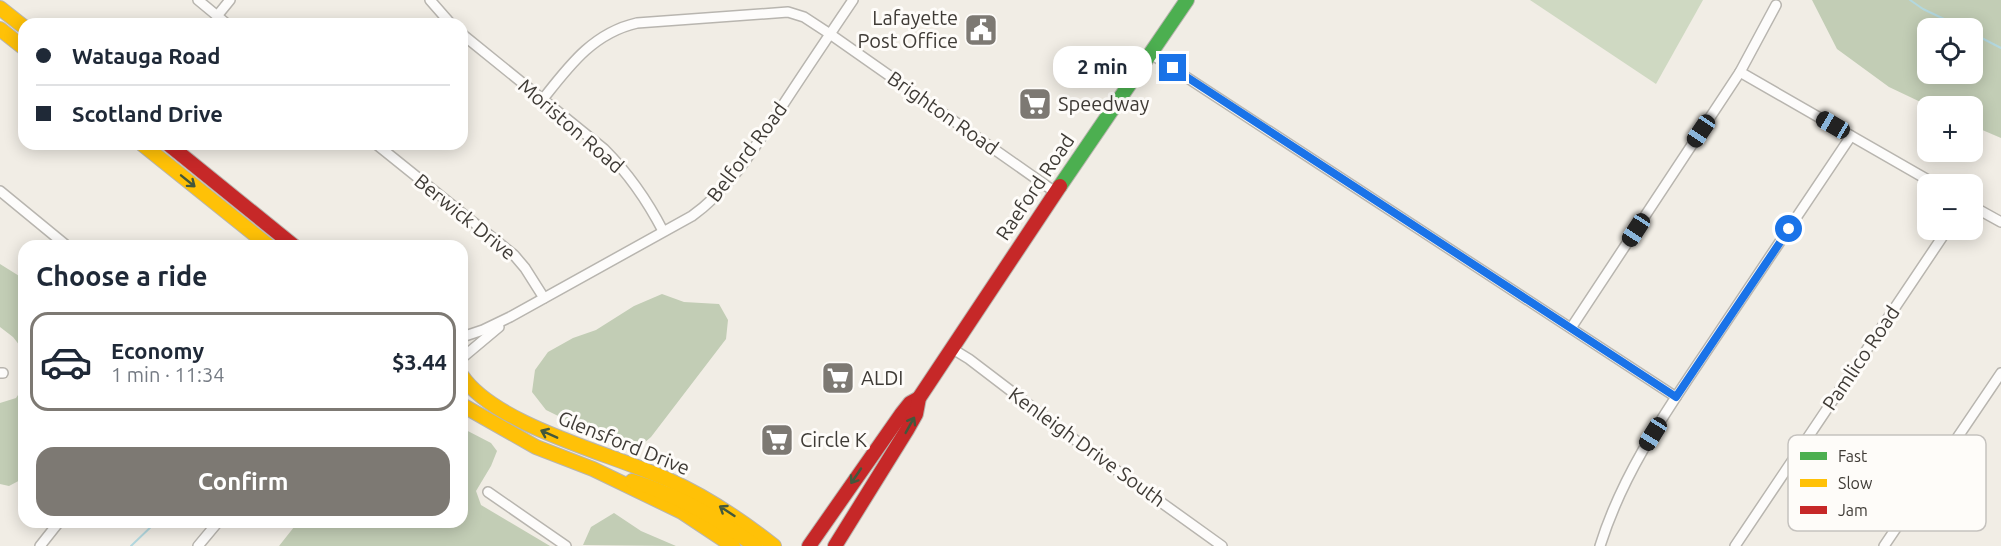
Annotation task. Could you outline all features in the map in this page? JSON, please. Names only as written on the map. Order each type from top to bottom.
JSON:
[{"type":"main road","name":"Raeford Road","points":[[836,546],[908,430],[916,414],[919,398],[951,348],[1187,0]]},
{"type":"main road","points":[[0,8],[18,22]]},
{"type":"main road","points":[[0,29],[18,43]]},
{"type":"main road","points":[[149,150],[262,240]]},
{"type":"main road","points":[[175,150],[287,240]]},
{"type":"main road","name":"Glensford Drive","points":[[468,384],[477,395],[553,436],[667,478],[691,490],[732,514],[774,546]]},
{"type":"main road","name":"Raeford Road","points":[[808,546],[902,413],[910,403],[919,398]]},
{"type":"main road","name":"Glensford Drive","points":[[468,408],[536,447],[593,469],[682,513],[733,546]]},
{"type":"main road","points":[[593,469],[678,497],[721,521],[756,546]]},
{"type":"street","points":[[198,0],[220,18]]},
{"type":"street","points":[[217,16],[230,0]]},
{"type":"street","points":[[430,0],[446,18]]},
{"type":"street","name":"Belford Road","points":[[468,335],[510,317],[698,212],[720,192],[761,138],[853,0]]},
{"type":"street","points":[[1571,328],[1740,72],[1776,5]]},
{"type":"street","name":"Brighton Road","points":[[543,99],[573,60],[586,48],[615,30],[637,23],[788,12],[804,17],[830,34],[1055,192]]},
{"type":"street","name":"Moriston Road","points":[[468,39],[604,149],[620,165],[648,202],[663,231]]},
{"type":"street","points":[[1151,54],[1676,397]]},
{"type":"street","points":[[1740,72],[1918,174]]},
{"type":"street","points":[[1600,546],[1610,515],[1630,472],[1676,397],[1851,136]]},
{"type":"street","name":"Berwick Drive","points":[[383,150],[514,255],[544,298]]},
{"type":"street","points":[[0,191],[60,240]]},
{"type":"street","points":[[1983,212],[2001,222]]},
{"type":"street","name":"Pamlico Road","points":[[1809,435],[1940,240]]},
{"type":"street","name":"Belford Road","points":[[468,353],[510,317]]},
{"type":"street","name":"Kenleigh Drive South","points":[[951,348],[1222,546]]},
{"type":"street","points":[[1959,435],[2001,373]]},
{"type":"street","name":"Pamlico Road","points":[[1735,546],[1788,467]]},
{"type":"street","points":[[488,492],[566,546]]},
{"type":"street","points":[[40,546],[54,528]]},
{"type":"street","points":[[198,546],[213,528]]},
{"type":"street","points":[[1884,546],[1894,531]]},
{"type":"green space","points":[[1530,0],[1703,0],[1656,84]]},
{"type":"green space","points":[[1812,0],[2001,0],[2001,138],[1983,130],[1983,96],[1917,96],[1917,100],[1889,87],[1837,49]]},
{"type":"green space","points":[[0,264],[18,275],[18,343],[0,327]]},
{"type":"green space","points":[[662,294],[684,302],[719,304],[728,320],[726,339],[651,437],[637,449],[609,441],[546,410],[532,392],[535,370],[548,352],[573,338],[596,330],[634,306]]},
{"type":"green space","points":[[18,395],[18,481],[9,486],[0,484],[0,403],[16,398]]},
{"type":"green space","points":[[468,431],[491,443],[497,451],[476,491],[481,505],[550,546],[279,546],[293,528],[468,528]]},
{"type":"green space","points":[[614,513],[641,531],[676,546],[583,545],[591,527]]},
{"type":"waterway","points":[[1910,0],[1942,18]]},
{"type":"waterway","points":[[1983,39],[2001,48]]},
{"type":"waterway","points":[[131,546],[150,528]]},
{"type":"traffic: fast","points":[[1060,186],[1187,0]]},
{"type":"traffic: slow","points":[[0,8],[18,22]]},
{"type":"traffic: slow","points":[[0,29],[18,43]]},
{"type":"traffic: slow","points":[[149,150],[262,240]]},
{"type":"traffic: slow","points":[[468,383],[478,394],[501,410],[528,424],[645,470],[697,494],[774,546]]},
{"type":"traffic: slow","points":[[468,408],[536,447],[593,469],[682,512],[733,546]]},
{"type":"traffic: slow","points":[[632,481],[696,508],[755,546]]},
{"type":"traffic: jam","points":[[175,150],[287,240]]},
{"type":"traffic: jam","points":[[835,546],[907,430],[916,414],[919,398],[1060,186]]},
{"type":"traffic: jam","points":[[809,546],[902,413],[910,403],[919,398]]},
{"type":"place","name":"Lafayette Post Office","points":[[981,30]]},
{"type":"place","name":"Speedway","points":[[1035,104]]},
{"type":"place","name":"ALDI","points":[[838,378]]},
{"type":"place","name":"Circle K","points":[[777,440]]},
{"type":"route","points":[[1173,68],[1676,397],[1789,229]]}]
